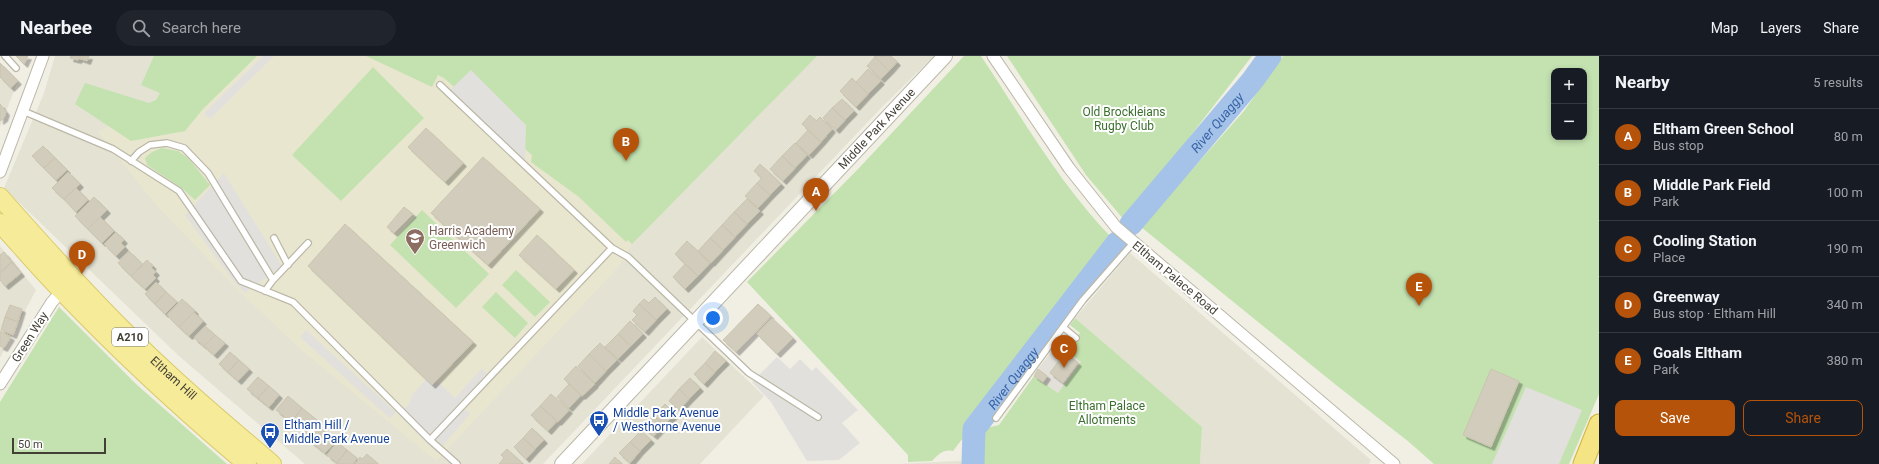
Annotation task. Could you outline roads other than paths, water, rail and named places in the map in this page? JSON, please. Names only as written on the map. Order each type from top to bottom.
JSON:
[{"type":"highway","points":[[1583,464],[1599,424]]},
{"type":"main road","name":"Eltham Hill","points":[[0,197],[73,280],[118,325],[171,376],[272,464]]},
{"type":"main road","name":"Eltham Hill","points":[[0,223],[62,291],[151,380],[247,464]]},
{"type":"street","points":[[0,172],[43,56]]},
{"type":"street","name":"Middle Park Avenue","points":[[562,464],[945,56]]},
{"type":"street","name":"Eltham Palace Road","points":[[993,56],[1065,163],[1116,227],[1384,458],[1394,464]]},
{"type":"street","name":"Green Way","points":[[0,384],[52,302],[62,291]]},
{"type":"lane","points":[[5,56],[16,68]]},
{"type":"lane","points":[[440,85],[612,248],[628,257],[750,373],[818,417]]},
{"type":"lane","points":[[23,111],[113,149],[179,191],[241,281],[293,302],[430,440],[457,464]]},
{"type":"lane","points":[[131,161],[139,152],[150,145],[167,143],[184,148],[208,173],[273,280]]},
{"type":"lane","points":[[274,238],[288,265]]},
{"type":"lane","points":[[996,418],[1083,300],[1132,242]]},
{"type":"lane","points":[[265,291],[273,280],[308,243]]},
{"type":"lane","points":[[430,440],[612,248]]},
{"type":"lane","points":[[1063,327],[1076,338]]},
{"type":"waterway","name":"River Quaggy","points":[[1131,224],[1252,81],[1270,56]]},
{"type":"waterway","name":"River Quaggy","points":[[973,464],[974,429],[1117,243]]},
{"type":"place","name":"Middle Park Field","points":[[626,161]]},
{"type":"place","name":"Eltham Green School","points":[[816,211]]},
{"type":"place","name":"Harris Academy Greenwich","points":[[415,255]]},
{"type":"place","name":"Greenway","points":[[82,274]]},
{"type":"place","name":"Goals Eltham","points":[[1419,306]]},
{"type":"place","name":"Cooling Station","points":[[1064,368]]},
{"type":"place","name":"Middle Park Avenue / Westhorne Avenue","points":[[599,437]]},
{"type":"place","name":"Eltham Hill / Middle Park Avenue","points":[[270,449]]},
{"type":"park label","name":"Old Brockleians Rugby Club","points":[[1124,119]]},
{"type":"park label","name":"Eltham Palace Allotments","points":[[1107,413]]}]
